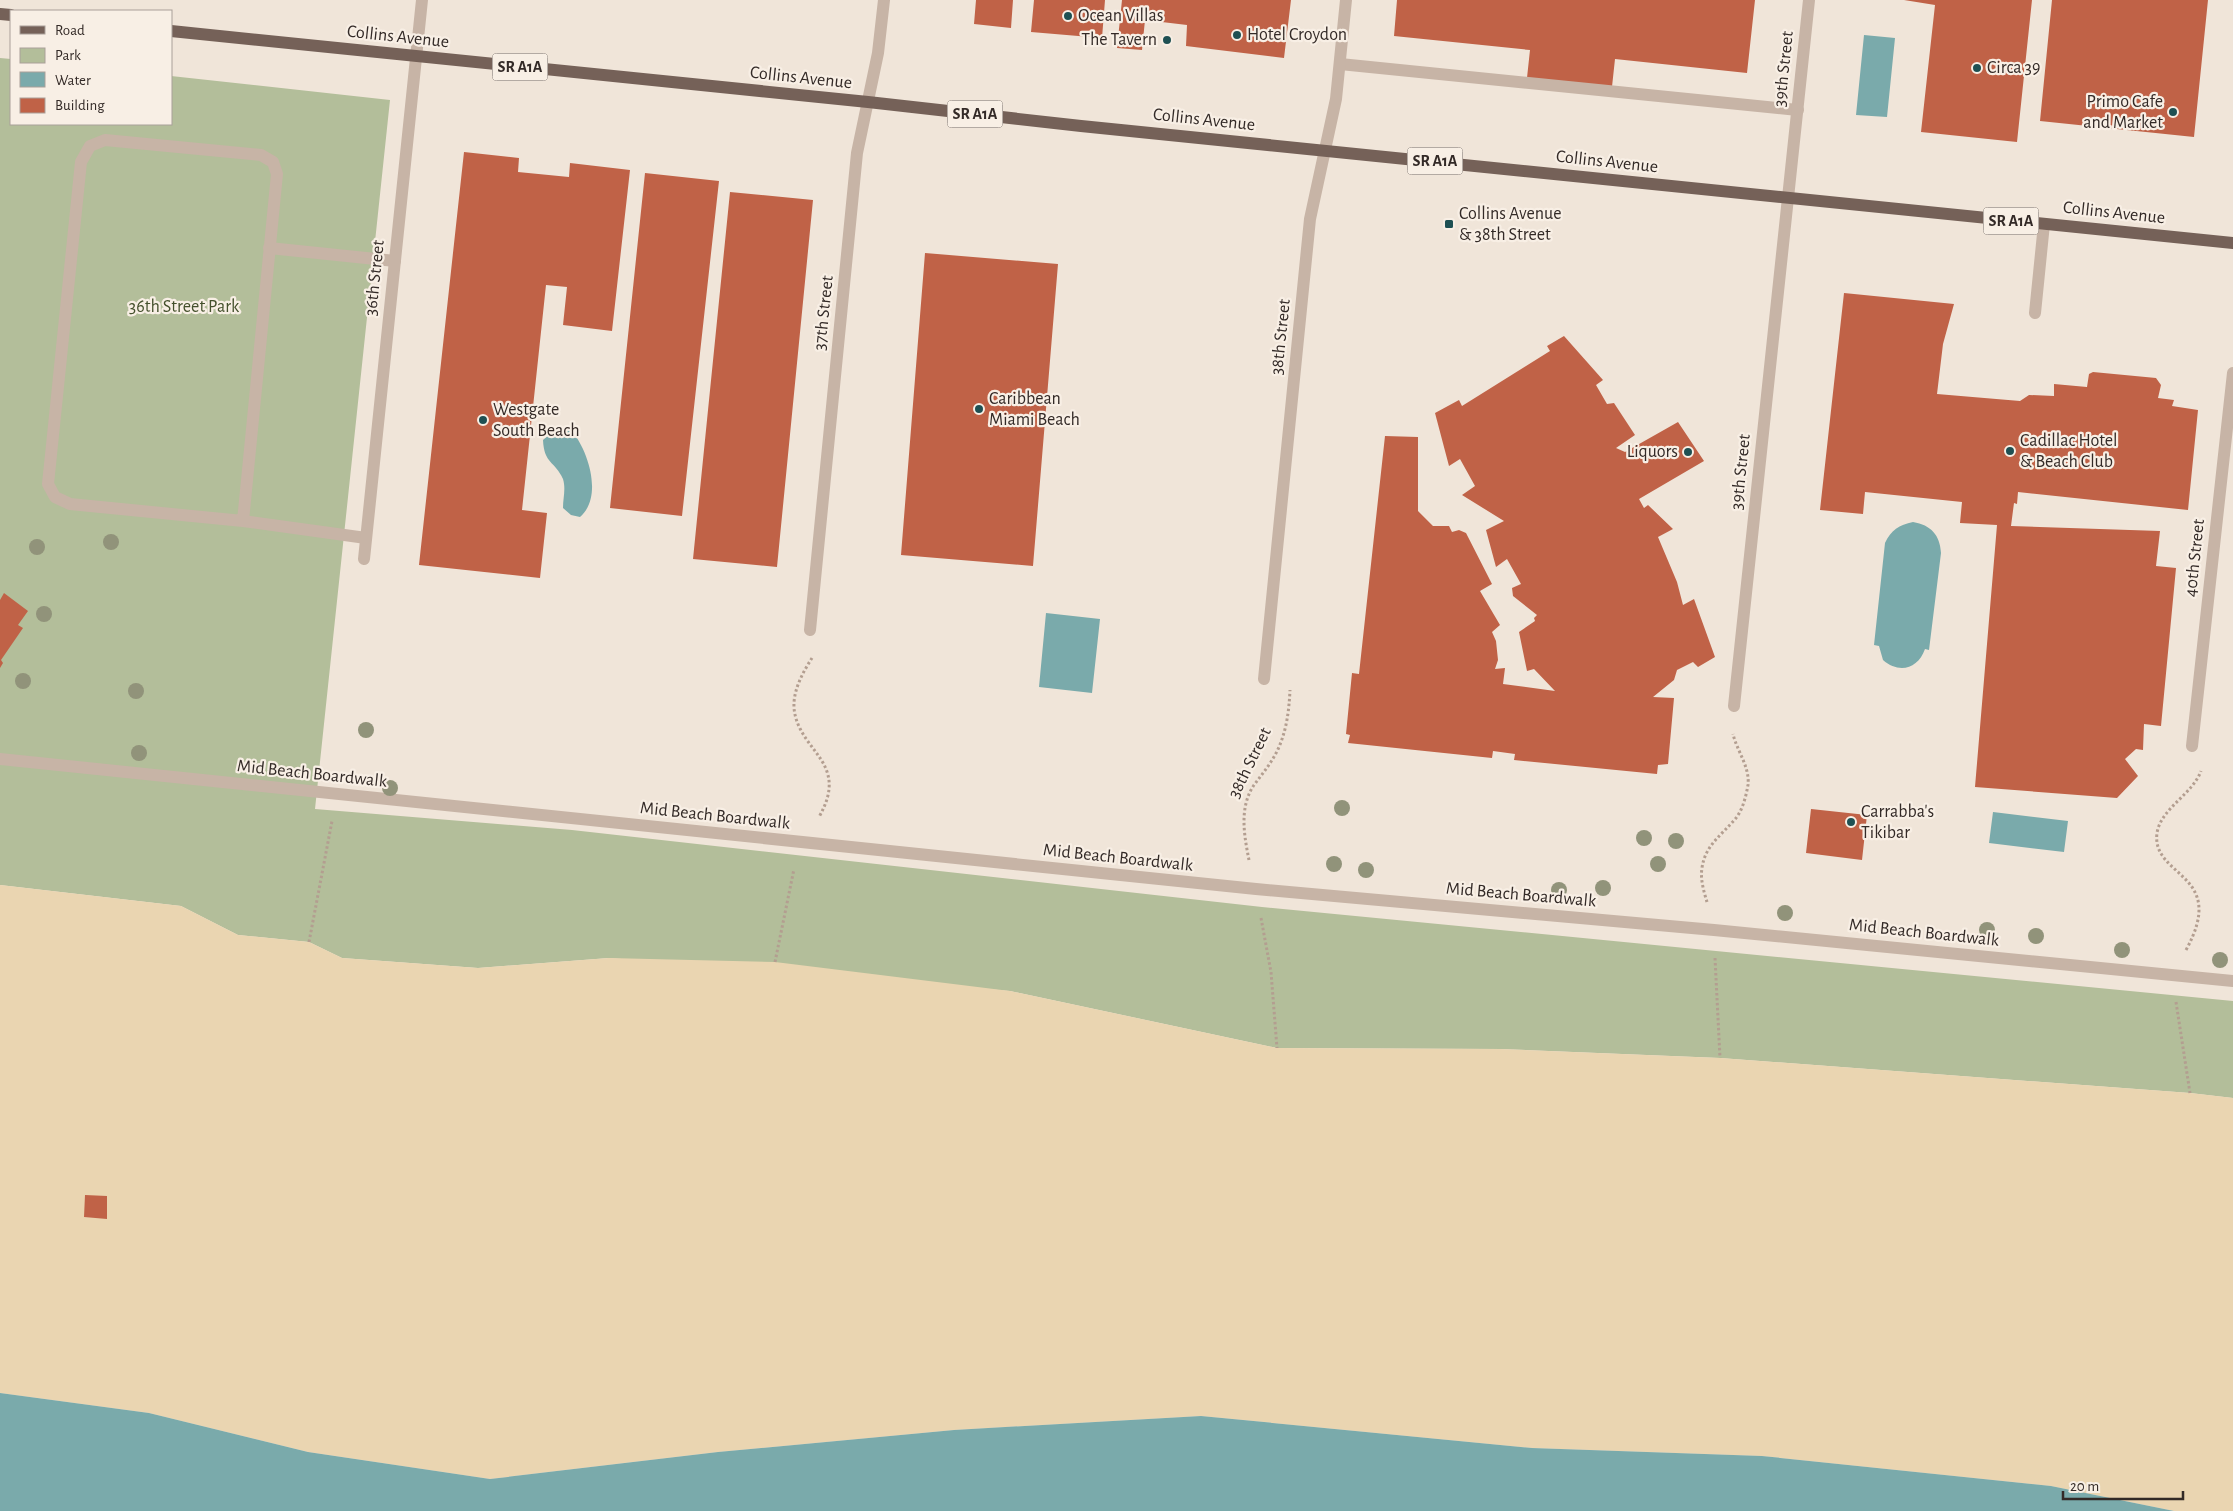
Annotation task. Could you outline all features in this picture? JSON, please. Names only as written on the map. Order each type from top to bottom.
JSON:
[{"type":"main road","name":"Collins Avenue","points":[[172,31],[868,102],[1081,126],[2233,242]]},
{"type":"street","name":"36th Street","points":[[364,559],[422,0]]},
{"type":"street","name":"37th Street","points":[[810,630],[857,153],[878,53],[884,0]]},
{"type":"street","name":"38th Street","points":[[1264,679],[1310,219],[1336,99],[1346,0]]},
{"type":"street","name":"39th Street","points":[[1734,706],[1809,0]]},
{"type":"street","points":[[1340,64],[1798,110]]},
{"type":"street","points":[[243,521],[277,174],[273,162],[261,155],[104,140],[90,146],[81,162],[48,484],[55,497],[70,504],[243,521],[366,538]]},
{"type":"street","points":[[2035,313],[2044,224]]},
{"type":"street","points":[[269,248],[395,261]]},
{"type":"street","name":"40th Street","points":[[2192,746],[2233,373]]},
{"type":"street","name":"Mid Beach Boardwalk","points":[[0,759],[1256,889],[1714,930],[2233,981]]},
{"type":"path","points":[[775,962],[800,842],[822,811],[829,785],[827,771],[802,730],[794,708],[798,686],[813,655]]},
{"type":"path","name":"38th Street","points":[[1277,1048],[1271,972],[1256,889],[1245,842],[1244,818],[1247,800],[1279,748],[1286,728],[1290,681]]},
{"type":"path","points":[[1720,1058],[1714,930],[1702,886],[1701,869],[1712,842],[1736,818],[1744,803],[1748,784],[1747,772],[1737,747],[1732,724],[1734,706]]},
{"type":"path","points":[[2190,1092],[2171,975],[2193,936],[2199,910],[2193,886],[2160,854],[2157,834],[2162,818],[2190,789],[2201,770]]},
{"type":"path","points":[[309,942],[338,794]]},
{"type":"green space","name":"36th Street Park","points":[[0,58],[10,59],[10,125],[172,125],[172,76],[390,100],[315,809],[572,830],[1262,907],[2233,1001],[2233,1098],[2190,1093],[1720,1058],[1500,1049],[1277,1048],[1010,991],[609,958],[478,968],[342,958],[309,942],[238,935],[181,906],[0,885]]},
{"type":"sand","points":[[0,885],[181,906],[238,935],[309,942],[342,958],[478,968],[609,958],[775,962],[1010,991],[1277,1048],[1500,1049],[1720,1058],[2190,1093],[2233,1098],[2233,1511],[2174,1511],[2051,1486],[1762,1456],[1532,1448],[1201,1416],[954,1430],[718,1452],[490,1479],[308,1452],[149,1413],[0,1393]]},
{"type":"water","points":[[1864,35],[1895,38],[1887,117],[1856,115]]},
{"type":"water","points":[[561,429],[572,431],[578,440],[584,450],[591,474],[591,498],[587,508],[580,517],[571,515],[563,508],[563,479],[545,454],[543,440],[551,433]]},
{"type":"water","points":[[1913,522],[1930,528],[1939,541],[1941,553],[1929,650],[1925,649],[1922,656],[1913,665],[1901,668],[1895,667],[1883,660],[1879,646],[1874,645],[1885,543],[1896,529]]},
{"type":"water","points":[[1046,613],[1100,619],[1092,693],[1039,687]]},
{"type":"water","points":[[1993,812],[2068,821],[2064,852],[1989,843]]},
{"type":"water","points":[[0,1393],[149,1413],[308,1452],[490,1479],[718,1452],[954,1430],[1201,1416],[1532,1448],[1762,1456],[2051,1486],[2174,1511],[0,1511]]},
{"type":"building","points":[[976,0],[1013,0],[1011,28],[974,24]]},
{"type":"building","name":"Ocean Villas","points":[[1034,0],[1105,0],[1102,38],[1031,32]]},
{"type":"building","name":"Hotel Croydon","points":[[1122,0],[1291,0],[1284,58],[1186,46],[1187,25],[1145,20],[1142,50],[1117,48]]},
{"type":"building","points":[[1397,0],[1755,0],[1747,73],[1615,59],[1611,96],[1526,87],[1530,50],[1394,36]]},
{"type":"building","name":"Circa 39","points":[[1904,0],[2032,0],[2017,142],[1921,132],[1935,5]]},
{"type":"building","points":[[2052,0],[2208,0],[2194,137],[2040,121]]},
{"type":"building","name":"Westgate South Beach","points":[[464,152],[519,158],[518,172],[569,177],[570,163],[630,170],[612,331],[563,325],[567,287],[546,285],[522,510],[547,513],[540,578],[419,565]]},
{"type":"building","points":[[645,173],[719,181],[682,516],[610,508]]},
{"type":"building","points":[[730,192],[813,200],[777,567],[693,559]]},
{"type":"building","name":"Caribbean Miami Beach","points":[[925,253],[1058,264],[1033,566],[901,555]]},
{"type":"building","points":[[1844,293],[1954,304],[1943,344],[1937,394],[2020,401],[2029,395],[2054,396],[2054,384],[2087,387],[2089,374],[2093,372],[2156,378],[2161,385],[2158,398],[2174,400],[2172,406],[2198,410],[2188,510],[2018,492],[2017,504],[2014,503],[2011,526],[2160,531],[2156,566],[2176,568],[2161,726],[2144,724],[2143,750],[2136,749],[2125,759],[2138,776],[2117,798],[1975,787],[1997,525],[1960,523],[1962,502],[1865,492],[1863,514],[1820,510]]},
{"type":"building","points":[[1564,336],[1603,380],[1596,385],[1607,404],[1614,403],[1635,435],[1616,448],[1625,452],[1678,422],[1704,461],[1639,499],[1644,508],[1648,505],[1673,529],[1658,537],[1677,582],[1683,605],[1694,599],[1715,657],[1698,667],[1693,662],[1677,670],[1674,680],[1653,697],[1674,698],[1668,764],[1658,765],[1657,774],[1514,760],[1515,754],[1493,751],[1492,758],[1348,743],[1350,735],[1346,734],[1352,673],[1359,674],[1385,436],[1418,437],[1418,511],[1433,526],[1449,526],[1452,532],[1459,530],[1466,533],[1492,584],[1480,591],[1500,625],[1492,632],[1496,641],[1498,660],[1495,669],[1505,668],[1503,684],[1555,691],[1534,669],[1527,671],[1519,632],[1535,621],[1534,618],[1537,615],[1513,596],[1512,588],[1521,584],[1507,559],[1496,567],[1486,530],[1504,521],[1462,495],[1475,486],[1460,459],[1449,466],[1435,413],[1459,400],[1462,406],[1550,351],[1547,346]]},
{"type":"building","points":[[4,593],[28,611],[18,625],[23,628],[1,660],[3,663],[0,668],[0,600]]},
{"type":"building","points":[[1811,809],[1867,815],[1862,860],[1806,853]]},
{"type":"building","points":[[85,1195],[107,1196],[107,1219],[84,1217]]},
{"type":"place","name":"Ocean Villas","points":[[1068,16]]},
{"type":"place","name":"Hotel Croydon","points":[[1237,35]]},
{"type":"place","name":"The Tavern","points":[[1167,40]]},
{"type":"place","name":"Circa 39","points":[[1977,68]]},
{"type":"place","name":"Primo Cafe and Market","points":[[2173,112]]},
{"type":"place","name":"Collins Avenue & 38th Street","points":[[1449,224]]},
{"type":"place","name":"Caribbean Miami Beach","points":[[979,409]]},
{"type":"place","name":"Westgate South Beach","points":[[483,420]]},
{"type":"place","name":"Cadillac Hotel & Beach Club","points":[[2010,451]]},
{"type":"place","name":"Liquors","points":[[1688,452]]},
{"type":"place","name":"Carrabba's Tikibar","points":[[1851,822]]}]
